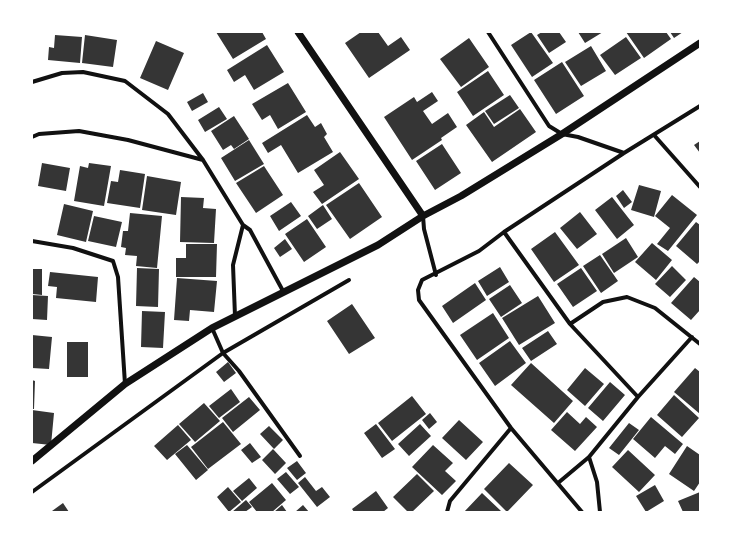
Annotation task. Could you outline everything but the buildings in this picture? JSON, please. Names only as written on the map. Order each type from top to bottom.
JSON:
[{"type":"street","points":[[298,32],[424,216],[424,229],[436,275]]},
{"type":"street","points":[[490,33],[549,126],[562,134],[578,137],[624,153]]},
{"type":"street","points":[[32,461],[126,384],[212,328],[283,291],[352,259],[461,196],[562,134],[700,43]]},
{"type":"street","points":[[32,82],[62,73],[83,72],[125,81],[168,114],[203,160],[243,226],[250,230],[283,291]]},
{"type":"street","points":[[582,512],[512,428],[419,300],[418,290],[422,280],[436,275],[479,251],[504,232],[624,153],[700,106]]},
{"type":"street","points":[[32,137],[39,134],[78,131],[128,140],[203,160]]},
{"type":"street","points":[[654,135],[700,187]]},
{"type":"street","points":[[235,316],[233,265],[243,226]]},
{"type":"street","points":[[504,232],[570,324],[638,397]]},
{"type":"street","points":[[32,241],[72,248],[113,262],[118,277],[126,384]]},
{"type":"street","points":[[32,492],[223,353],[349,280]]},
{"type":"street","points":[[570,324],[603,302],[627,297],[655,308],[700,344]]},
{"type":"street","points":[[212,328],[223,353],[239,370],[300,456]]},
{"type":"street","points":[[558,482],[589,457],[638,397],[692,337]]},
{"type":"street","points":[[447,512],[450,501],[512,428]]},
{"type":"street","points":[[589,457],[597,482],[600,512]]}]
